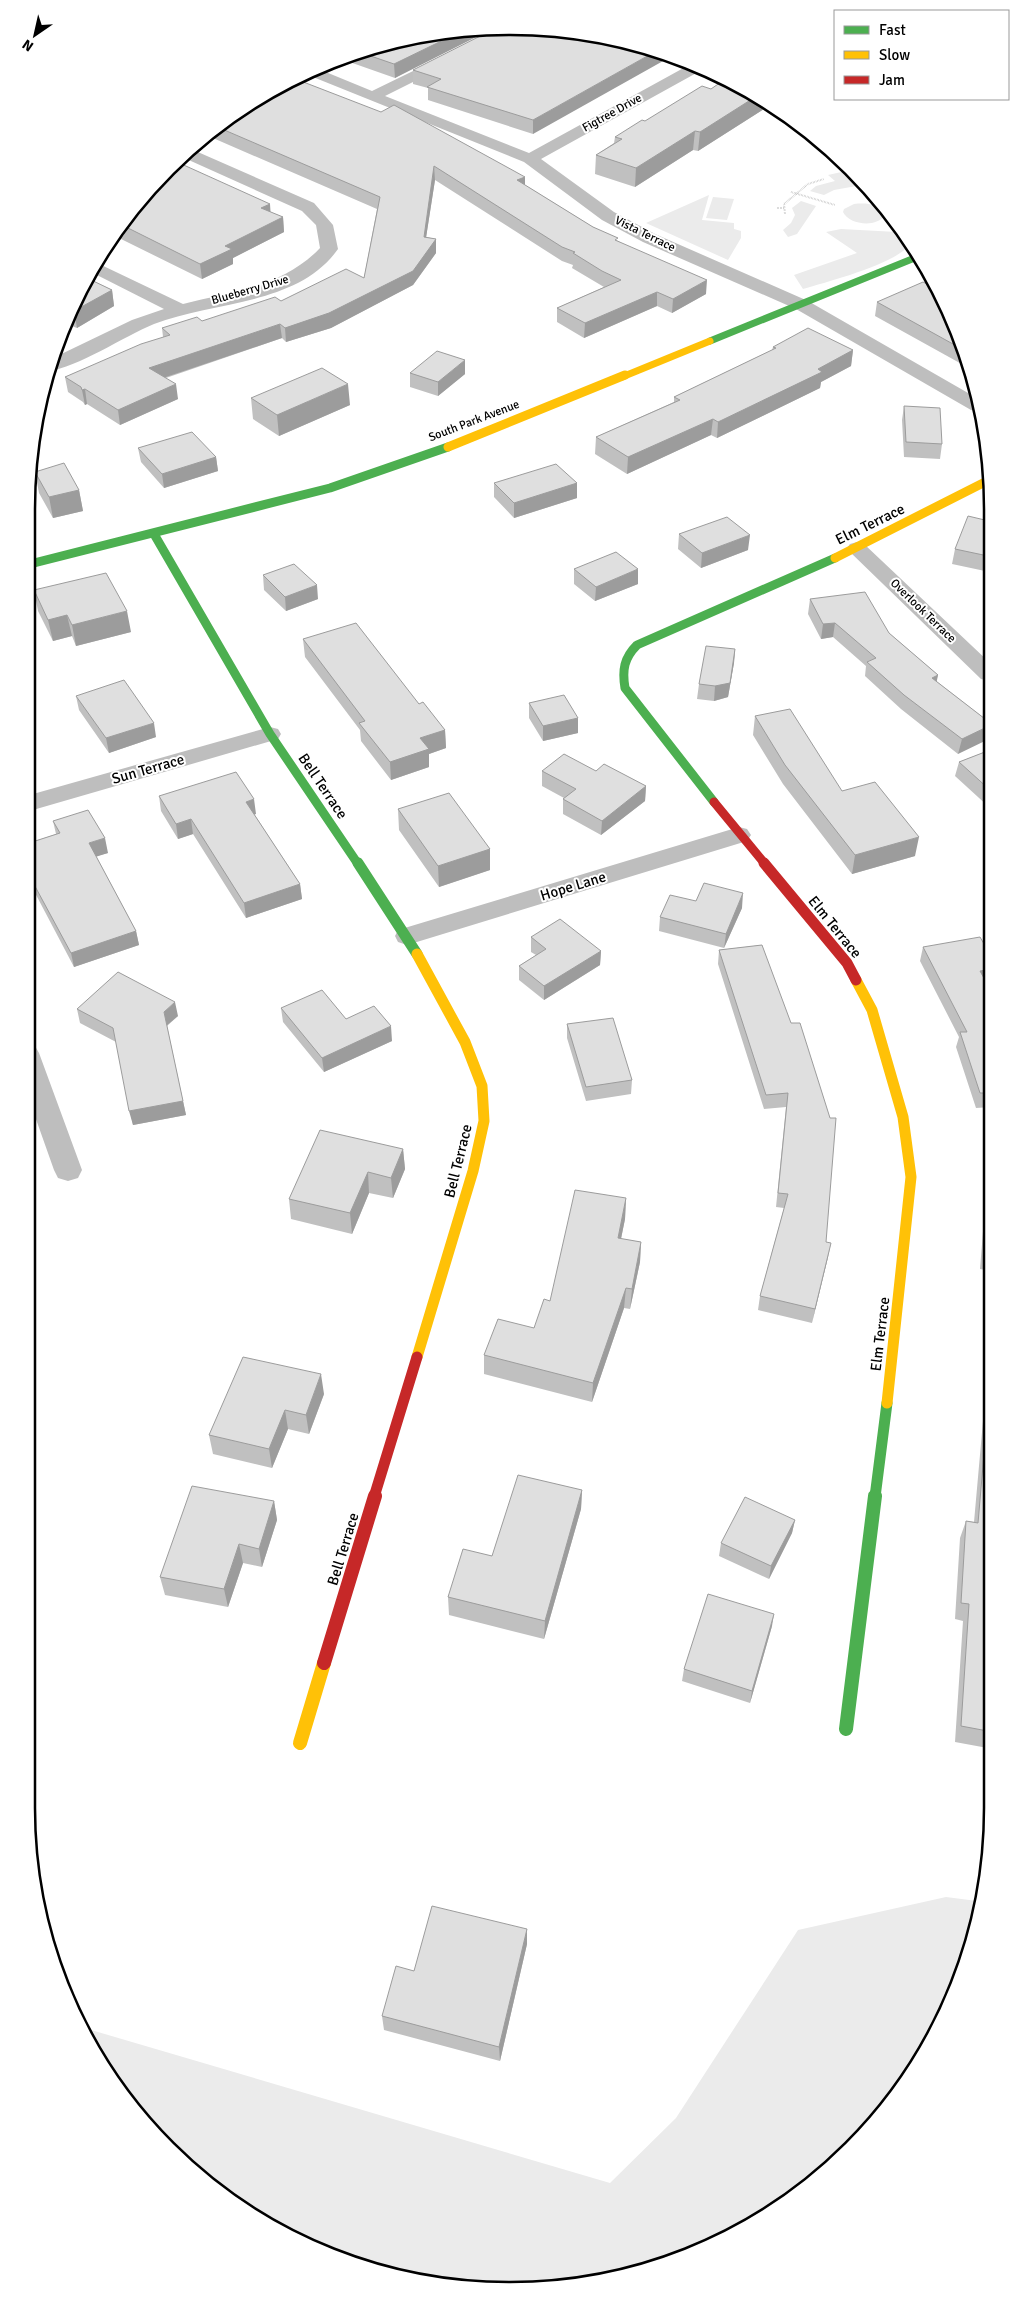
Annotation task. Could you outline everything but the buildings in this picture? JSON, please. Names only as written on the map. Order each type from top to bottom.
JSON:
[{"type":"street","points":[[373,96],[459,54]]},
{"type":"street","name":"Figtree Drive","points":[[530,159],[690,70]]},
{"type":"street","name":"Vista Terrace","points":[[319,75],[530,159],[608,216],[649,238],[802,305],[972,402]]},
{"type":"street","name":"Blueberry Drive","points":[[59,362],[123,330],[180,310],[266,288],[296,277],[322,258],[329,249],[330,241],[323,219],[308,206],[194,156]]},
{"type":"street","name":"South Park Avenue","points":[[35,563],[330,488],[462,442],[912,259]]},
{"type":"street","points":[[100,270],[180,310]]},
{"type":"street","name":"Elm Terrace","points":[[846,1729],[898,1316],[911,1177],[903,1117],[872,1010],[847,963],[739,835],[626,688],[622,671],[625,655],[637,645],[857,548],[983,483]]},
{"type":"street","name":"Bell Terrace","points":[[154,534],[270,734],[407,936],[465,1042],[482,1086],[484,1121],[473,1171],[300,1743]]},
{"type":"street","name":"Overlook Terrace","points":[[857,548],[984,669]]},
{"type":"street","name":"Sun Terrace","points":[[35,801],[270,734]]},
{"type":"street","name":"Hope Lane","points":[[407,936],[739,835]]},
{"type":"street","points":[[35,1078],[68,1170]]},
{"type":"path","points":[[785,214],[784,204],[808,184],[824,179]]},
{"type":"path","points":[[811,180],[815,182]]},
{"type":"path","points":[[791,192],[835,204]]},
{"type":"path","points":[[776,208],[784,208]]},
{"type":"shaded area","points":[[843,172],[856,186],[834,190],[824,195],[810,191],[816,186],[835,181],[828,175]]},
{"type":"shaded area","points":[[709,195],[702,220],[734,223],[734,229],[741,231],[741,238],[728,260],[646,223]]},
{"type":"shaded area","points":[[713,197],[734,199],[727,220],[706,218]]},
{"type":"shaded area","points":[[801,201],[816,206],[797,234],[788,237],[783,230],[791,223],[795,215],[792,208]]},
{"type":"shaded area","points":[[854,204],[867,204],[873,205],[883,217],[876,222],[857,222],[846,216],[843,212],[844,209]]},
{"type":"shaded area","points":[[841,229],[894,232],[906,248],[875,266],[803,289],[794,275],[857,253],[826,232]]},
{"type":"shaded area","points":[[946,1897],[975,1901],[959,1960],[948,1989],[920,2045],[886,2096],[845,2143],[798,2184],[773,2202],[719,2233],[662,2257],[602,2273],[571,2278],[510,2282],[478,2281],[417,2273],[357,2257],[300,2233],[246,2202],[221,2184],[174,2143],[133,2096],[115,2071],[91,2030],[610,2183],[676,2118],[798,1930]]},
{"type":"traffic: fast","points":[[710,341],[912,259]]},
{"type":"traffic: fast","points":[[35,563],[330,488],[448,447]]},
{"type":"traffic: fast","points":[[154,534],[270,734],[407,936],[417,954]]},
{"type":"traffic: fast","points":[[714,802],[625,688],[624,664],[626,659],[637,645],[835,558]]},
{"type":"traffic: fast","points":[[846,1729],[887,1403]]},
{"type":"traffic: slow","points":[[448,447],[710,341]]},
{"type":"traffic: slow","points":[[835,558],[983,483]]},
{"type":"traffic: slow","points":[[417,954],[465,1042],[482,1086],[484,1121],[473,1171],[417,1357]]},
{"type":"traffic: slow","points":[[856,980],[872,1010],[903,1117],[911,1177],[887,1403]]},
{"type":"traffic: slow","points":[[300,1743],[324,1663]]},
{"type":"traffic: jam","points":[[714,802],[847,963],[856,980]]},
{"type":"traffic: jam","points":[[324,1663],[417,1357]]}]
